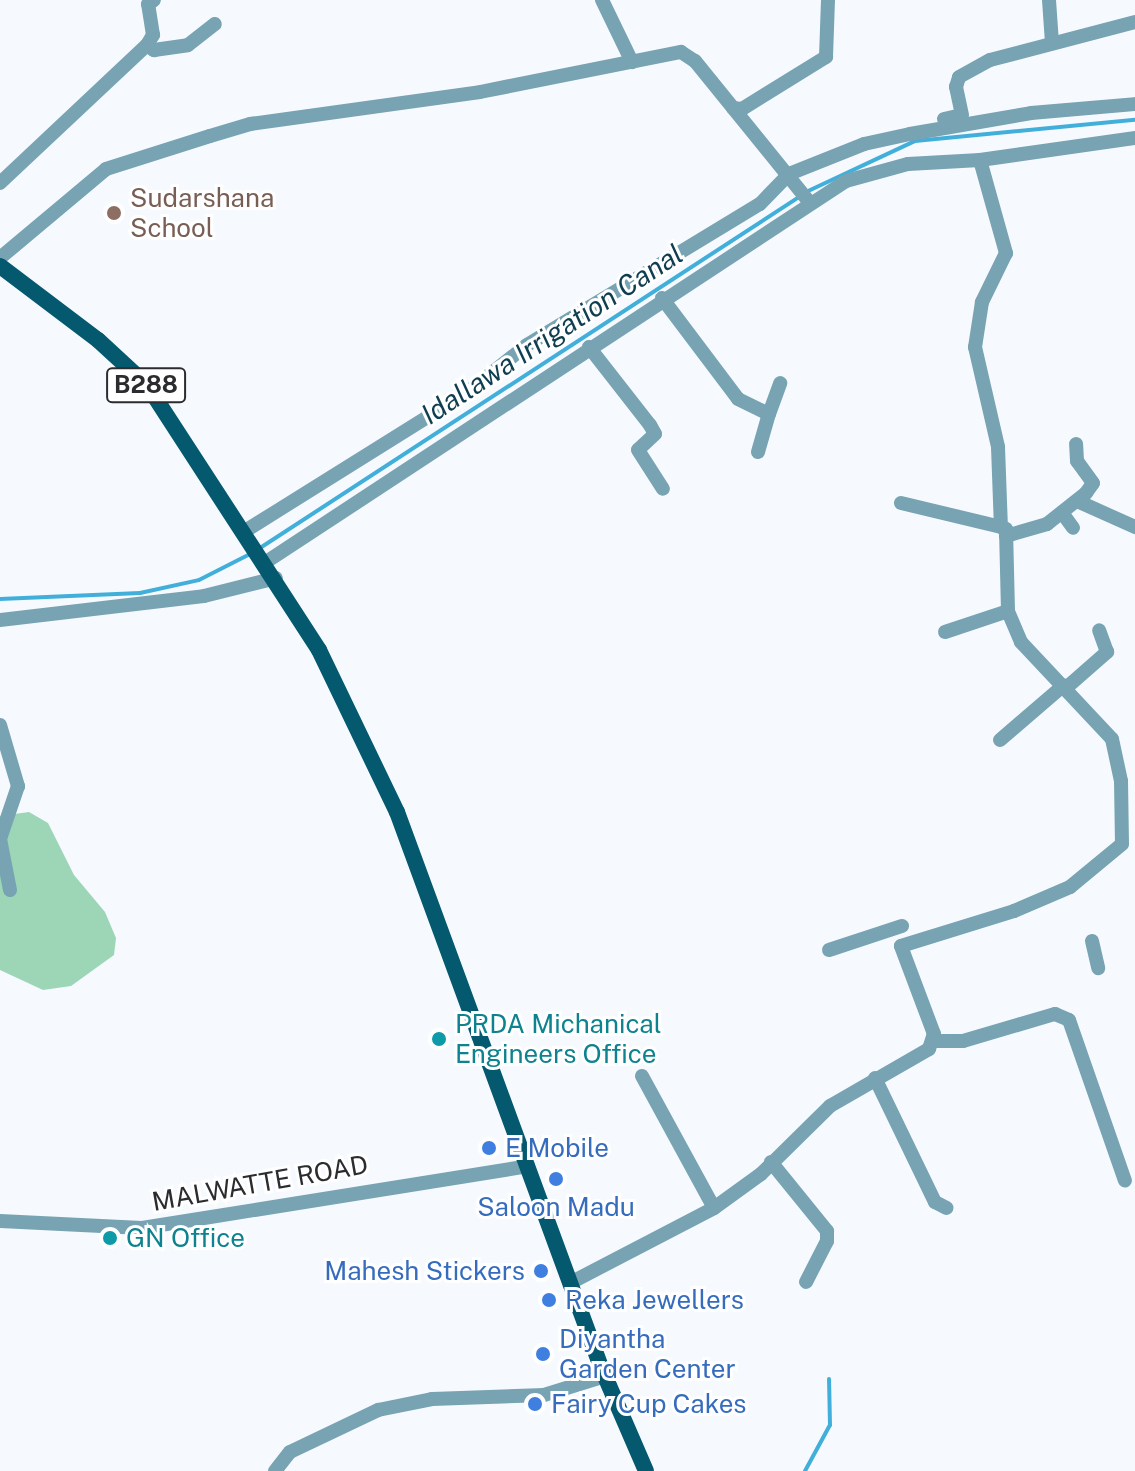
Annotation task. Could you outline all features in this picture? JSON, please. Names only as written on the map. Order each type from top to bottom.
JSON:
[{"type":"main road","name":"B288","points":[[0,266],[98,340],[147,385],[266,562],[328,667],[397,812],[605,1376],[646,1471]]},
{"type":"street","points":[[0,183],[147,45],[153,35],[148,4],[154,0]]},
{"type":"street","points":[[602,0],[632,62]]},
{"type":"street","points":[[733,108],[742,109],[826,57],[828,0]]},
{"type":"street","points":[[1049,0],[1052,43]]},
{"type":"street","points":[[245,531],[469,391],[527,345],[760,204],[789,174],[864,144],[962,115],[956,87],[959,77],[990,60],[1135,22]]},
{"type":"street","points":[[147,45],[154,50],[188,45],[215,24]]},
{"type":"street","points":[[0,258],[106,169],[210,136],[250,124],[480,92],[681,52],[733,108],[804,196]]},
{"type":"street","points":[[864,144],[1031,113],[1135,104]]},
{"type":"street","points":[[266,562],[662,298],[804,196],[880,170],[980,160],[1135,138]]},
{"type":"street","points":[[935,1041],[901,946],[1014,911],[1070,887],[1128,845],[1123,795],[1112,739],[1021,642],[1008,611],[998,447],[975,347],[982,302],[1006,253],[980,160]]},
{"type":"street","points":[[662,298],[738,399],[769,414]]},
{"type":"street","points":[[589,347],[655,434],[638,450],[663,489]]},
{"type":"street","points":[[758,452],[780,383]]},
{"type":"street","points":[[901,503],[1018,537],[1063,514],[1093,483],[1077,461],[1076,444]]},
{"type":"street","points":[[1077,501],[1135,527]]},
{"type":"street","points":[[1063,514],[1073,528]]},
{"type":"street","points":[[0,620],[204,596],[276,578]]},
{"type":"street","points":[[945,632],[1008,611]]},
{"type":"street","points":[[1000,740],[1107,652],[1099,630]]},
{"type":"street","points":[[0,725],[18,786],[0,839],[10,890]]},
{"type":"street","points":[[829,950],[902,926]]},
{"type":"street","points":[[1092,941],[1098,968]]},
{"type":"street","points":[[935,1041],[963,1041],[1055,1014],[1069,1020],[1125,1181]]},
{"type":"street","points":[[570,1283],[714,1208],[771,1162],[830,1106],[929,1049],[935,1041]]},
{"type":"street","points":[[642,1076],[714,1208]]},
{"type":"street","points":[[875,1078],[935,1202],[947,1208]]},
{"type":"street","points":[[771,1162],[827,1231],[806,1282]]},
{"type":"street","name":"MALWATTE ROAD","points":[[0,1221],[142,1228],[528,1166]]},
{"type":"street","points":[[276,1467],[328,1432],[378,1410],[432,1399],[544,1395],[605,1376]]},
{"type":"green space","points":[[29,812],[48,823],[74,875],[105,912],[116,938],[114,955],[71,986],[43,990],[0,970],[0,816]]},
{"type":"waterway","name":"Idallawa Irrigation Canal","points":[[806,192],[915,141],[1135,120]]},
{"type":"waterway","name":"Idallawa Irrigation Canal","points":[[260,548],[799,197]]},
{"type":"waterway","name":"Idallawa Irrigation Canal","points":[[0,599],[140,593],[199,580],[252,553]]},
{"type":"waterway","points":[[805,1471],[830,1425],[829,1379]]},
{"type":"place","name":"Sudarshana School","points":[[114,213]]},
{"type":"place","name":"PRDA Michanical Engineers Office","points":[[439,1039]]},
{"type":"place","name":"E Mobile","points":[[489,1148]]},
{"type":"place","name":"Saloon Madu","points":[[556,1179]]},
{"type":"place","name":"GN Office","points":[[110,1238]]},
{"type":"place","name":"Mahesh Stickers","points":[[541,1271]]},
{"type":"place","name":"Reka Jewellers","points":[[549,1300]]},
{"type":"place","name":"Diyantha Garden Center","points":[[543,1354]]},
{"type":"place","name":"Fairy Cup Cakes","points":[[535,1404]]}]
